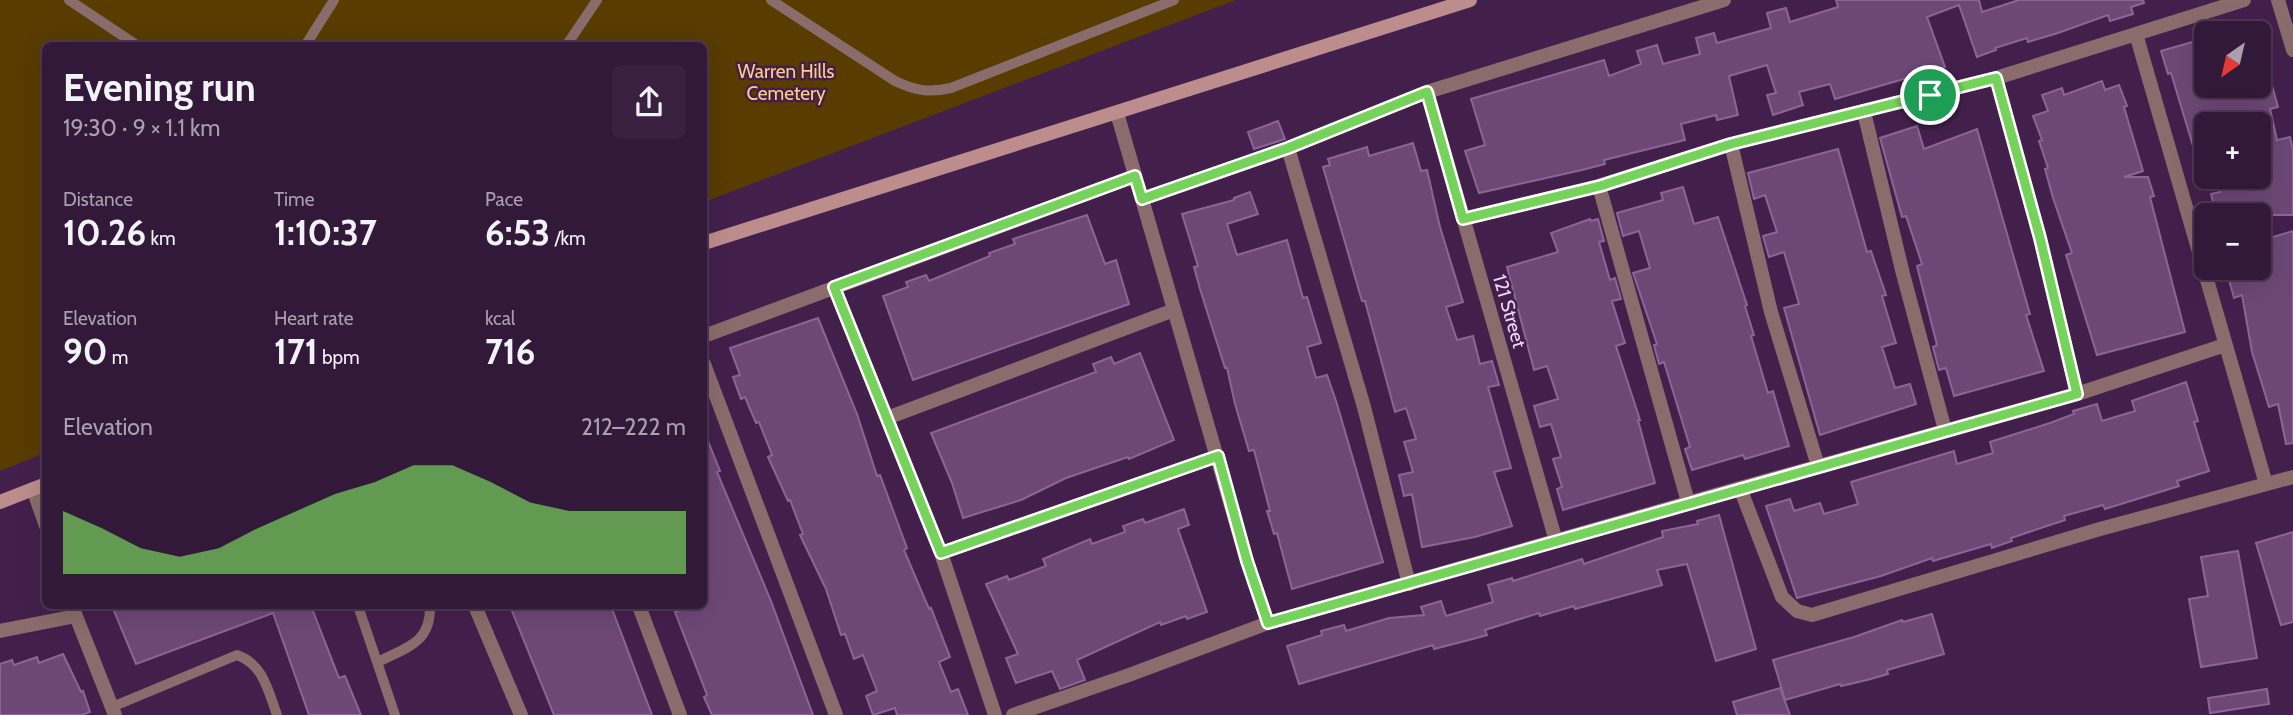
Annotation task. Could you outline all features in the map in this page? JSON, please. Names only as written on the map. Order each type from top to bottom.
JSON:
[{"type":"street","points":[[707,242],[1470,0]]},
{"type":"street","points":[[1142,199],[1288,148],[1427,92],[1724,0]]},
{"type":"street","points":[[1463,219],[1600,186],[1731,144],[1996,78],[2244,0]]},
{"type":"street","points":[[2278,0],[2293,50]]},
{"type":"street","points":[[2136,34],[2266,484]]},
{"type":"street","points":[[1996,78],[2040,238],[2077,394]]},
{"type":"street","name":"121 Street","points":[[1427,92],[1556,541]]},
{"type":"street","points":[[1864,112],[1945,430]]},
{"type":"street","points":[[1117,113],[1247,561],[1268,623]]},
{"type":"street","points":[[1731,144],[1770,312],[1818,466]]},
{"type":"street","points":[[1288,148],[1364,407],[1409,584]]},
{"type":"street","points":[[707,335],[1135,176]]},
{"type":"street","points":[[1600,186],[1688,502]]},
{"type":"street","points":[[834,287],[941,553],[995,715]]},
{"type":"street","points":[[887,418],[1174,310]]},
{"type":"street","points":[[1013,715],[1129,676],[1268,623],[2077,394],[2225,345]]},
{"type":"street","points":[[707,372],[836,715]]},
{"type":"street","points":[[941,553],[1218,456]]},
{"type":"street","points":[[1740,488],[1782,597],[1797,611],[1812,615],[2087,533],[2293,477]]},
{"type":"street","points":[[0,502],[39,486]]},
{"type":"street","points":[[476,609],[521,715]]},
{"type":"street","points":[[640,609],[680,715]]},
{"type":"street","points":[[0,631],[74,611],[114,711]]},
{"type":"lane","points":[[68,0],[132,42]]},
{"type":"lane","points":[[308,42],[334,0]]},
{"type":"lane","points":[[569,42],[597,0]]},
{"type":"lane","points":[[771,0],[895,81],[914,90],[931,93],[951,88],[1174,0]]},
{"type":"lane","points":[[359,609],[395,715]]},
{"type":"lane","points":[[378,663],[420,640],[430,622],[430,609]]},
{"type":"lane","points":[[114,711],[237,655],[251,660],[260,671],[277,715]]},
{"type":"green space","name":"Warren Hills Cemetery","points":[[0,0],[1236,0],[707,201],[707,42],[42,42],[42,454],[0,471]]},
{"type":"building","points":[[1836,0],[1979,0],[1982,12],[2019,0],[2143,0],[2144,3],[2131,7],[2133,14],[2110,21],[2108,15],[2028,42],[2027,38],[1995,48],[1996,50],[1977,57],[1959,5],[1927,17],[1945,67],[1835,99],[1830,84],[1799,92],[1803,105],[1773,115],[1767,95],[1776,93],[1767,65],[1729,76],[1738,115],[1717,120],[1716,115],[1681,124],[1685,140],[1604,160],[1605,164],[1582,170],[1479,193],[1465,151],[1485,145],[1471,99],[1604,60],[1609,76],[1641,64],[1637,51],[1657,45],[1663,64],[1700,54],[1696,38],[1714,33],[1717,43],[1771,28],[1767,13],[1786,8],[1790,22],[1838,7]]},
{"type":"building","points":[[2194,42],[2194,98],[2272,98],[2272,86],[2278,107],[2270,109],[2271,112],[2194,112],[2194,149],[2171,73],[2168,74],[2161,51]]},
{"type":"building","points":[[2102,81],[2105,90],[2119,85],[2127,106],[2124,107],[2143,171],[2124,177],[2148,177],[2154,196],[2150,197],[2185,332],[2097,355],[2066,255],[2072,253],[2053,198],[2045,169],[2048,168],[2039,141],[2042,140],[2033,116],[2048,111],[2042,95],[2062,88],[2064,95]]},
{"type":"building","points":[[2271,113],[2277,140],[2290,137],[2293,150],[2293,215],[2271,215],[2271,203],[2213,203],[2211,194],[2220,192],[2219,189],[2271,189]]},
{"type":"building","points":[[1278,121],[1285,139],[1254,149],[1248,132]]},
{"type":"building","points":[[1917,126],[1924,149],[1977,129],[2030,314],[2026,315],[2044,371],[1954,396],[1946,368],[1939,370],[1933,347],[1937,345],[1917,266],[1922,264],[1906,216],[1902,217],[1880,138]]},
{"type":"building","points":[[1413,143],[1421,171],[1427,170],[1440,227],[1463,302],[1446,307],[1457,340],[1473,336],[1480,364],[1492,361],[1499,385],[1488,387],[1511,468],[1494,472],[1512,526],[1475,537],[1422,547],[1412,494],[1404,496],[1399,475],[1413,472],[1404,442],[1416,439],[1406,408],[1395,412],[1365,301],[1362,301],[1323,167],[1330,165],[1328,159],[1367,147],[1369,156]]},
{"type":"building","points":[[1838,149],[1867,252],[1871,251],[1886,295],[1882,296],[1896,343],[1882,347],[1895,388],[1910,384],[1916,404],[1820,435],[1784,308],[1799,304],[1784,252],[1769,257],[1763,236],[1777,232],[1765,195],[1754,199],[1748,173]]},
{"type":"building","points":[[1683,187],[1694,224],[1718,217],[1747,305],[1745,306],[1754,335],[1751,336],[1768,393],[1773,391],[1789,446],[1745,459],[1743,455],[1692,470],[1685,449],[1690,447],[1664,362],[1659,364],[1654,345],[1657,344],[1633,273],[1650,268],[1639,231],[1623,236],[1617,213],[1663,200],[1661,193]]},
{"type":"building","points":[[1250,192],[1258,214],[1227,224],[1237,255],[1287,240],[1303,298],[1307,297],[1321,343],[1307,347],[1316,378],[1327,375],[1383,562],[1292,589],[1277,533],[1274,534],[1267,511],[1270,511],[1254,450],[1249,451],[1227,368],[1200,289],[1194,267],[1198,266],[1182,214],[1234,200]]},
{"type":"building","points":[[1087,215],[1105,264],[1116,260],[1129,304],[913,380],[883,296],[908,287],[906,282],[926,275],[929,281],[990,256],[989,253],[1015,244],[1013,239]]},
{"type":"building","points":[[1590,219],[1598,219],[1604,241],[1599,242],[1610,280],[1615,278],[1621,299],[1612,301],[1625,343],[1616,346],[1640,420],[1655,483],[1563,510],[1557,489],[1562,487],[1553,459],[1561,457],[1551,424],[1540,427],[1534,406],[1558,399],[1547,366],[1534,370],[1507,267],[1558,252],[1551,233]]},
{"type":"building","points":[[2293,231],[2293,443],[2286,444],[2278,404],[2269,407],[2252,352],[2242,295],[2234,298],[2229,280],[2271,280],[2271,237]]},
{"type":"building","points":[[818,318],[857,414],[877,476],[880,475],[907,548],[904,550],[950,657],[939,662],[951,692],[958,689],[968,715],[897,715],[895,708],[873,715],[866,696],[877,691],[863,655],[854,659],[845,634],[841,635],[826,589],[800,535],[803,534],[790,500],[788,501],[768,457],[772,455],[759,422],[756,423],[745,397],[741,399],[733,377],[740,375],[730,348]]},
{"type":"building","points":[[1140,353],[1174,440],[1129,459],[1128,457],[1066,478],[1021,500],[963,518],[931,433],[1096,372],[1093,364],[1111,357],[1114,364]]},
{"type":"building","points":[[2186,382],[2198,421],[2194,422],[2209,471],[2177,481],[2179,486],[2105,509],[2103,505],[2064,516],[2065,520],[2011,538],[2012,541],[1992,548],[1991,544],[1933,561],[1932,558],[1881,576],[1797,598],[1766,506],[1790,499],[1794,511],[1820,503],[1824,514],[1858,504],[1851,482],[1954,451],[1957,464],[1993,453],[1990,442],[2050,423],[2074,414],[2073,411],[2097,404],[2102,421],[2135,411],[2132,401]]},
{"type":"building","points":[[707,438],[720,471],[717,472],[771,601],[813,715],[712,715],[675,612],[684,609],[707,609]]},
{"type":"building","points":[[1184,509],[1189,525],[1178,529],[1207,612],[1161,625],[1160,622],[1077,660],[1085,680],[1060,689],[1052,671],[1016,683],[1006,658],[1018,654],[986,584],[1007,576],[1009,580],[1046,566],[1043,559],[1090,539],[1092,544],[1125,532],[1123,526],[1143,519],[1145,523]]},
{"type":"building","points":[[1719,515],[1756,649],[1716,661],[1687,564],[1657,570],[1662,585],[1575,609],[1574,606],[1540,616],[1539,613],[1485,630],[1487,635],[1434,649],[1433,645],[1299,684],[1287,646],[1322,635],[1321,631],[1344,625],[1346,631],[1389,618],[1424,615],[1421,607],[1441,601],[1446,616],[1493,602],[1488,585],[1512,578],[1513,581],[1582,559],[1584,564],[1663,537],[1662,531],[1698,524],[1697,521]]},
{"type":"building","points":[[2293,532],[2293,622],[2281,625],[2256,543]]},
{"type":"building","points":[[2238,551],[2257,658],[2201,667],[2189,599],[2208,596],[2201,557]]},
{"type":"building","points":[[113,609],[312,609],[339,678],[345,676],[361,715],[309,715],[273,613],[136,664]]},
{"type":"building","points":[[511,609],[612,609],[652,715],[554,715]]},
{"type":"building","points":[[1932,614],[1944,654],[1887,670],[1888,674],[1785,700],[1773,660],[1902,620],[1903,622]]},
{"type":"building","points":[[63,654],[81,692],[83,691],[90,712],[82,715],[0,715],[0,664],[12,660],[14,665],[37,657],[39,663]]},
{"type":"building","points":[[1780,688],[1790,715],[1737,715],[1733,702]]},
{"type":"building","points":[[2267,689],[2269,704],[2210,713],[2208,698]]},
{"type":"route","points":[[1996,78],[2040,238],[2077,394],[1268,623],[1247,561],[1218,456],[941,553],[834,287],[1135,176],[1142,199],[1288,148],[1427,92],[1463,219],[1600,186],[1731,144],[1930,95],[1996,78]]}]
